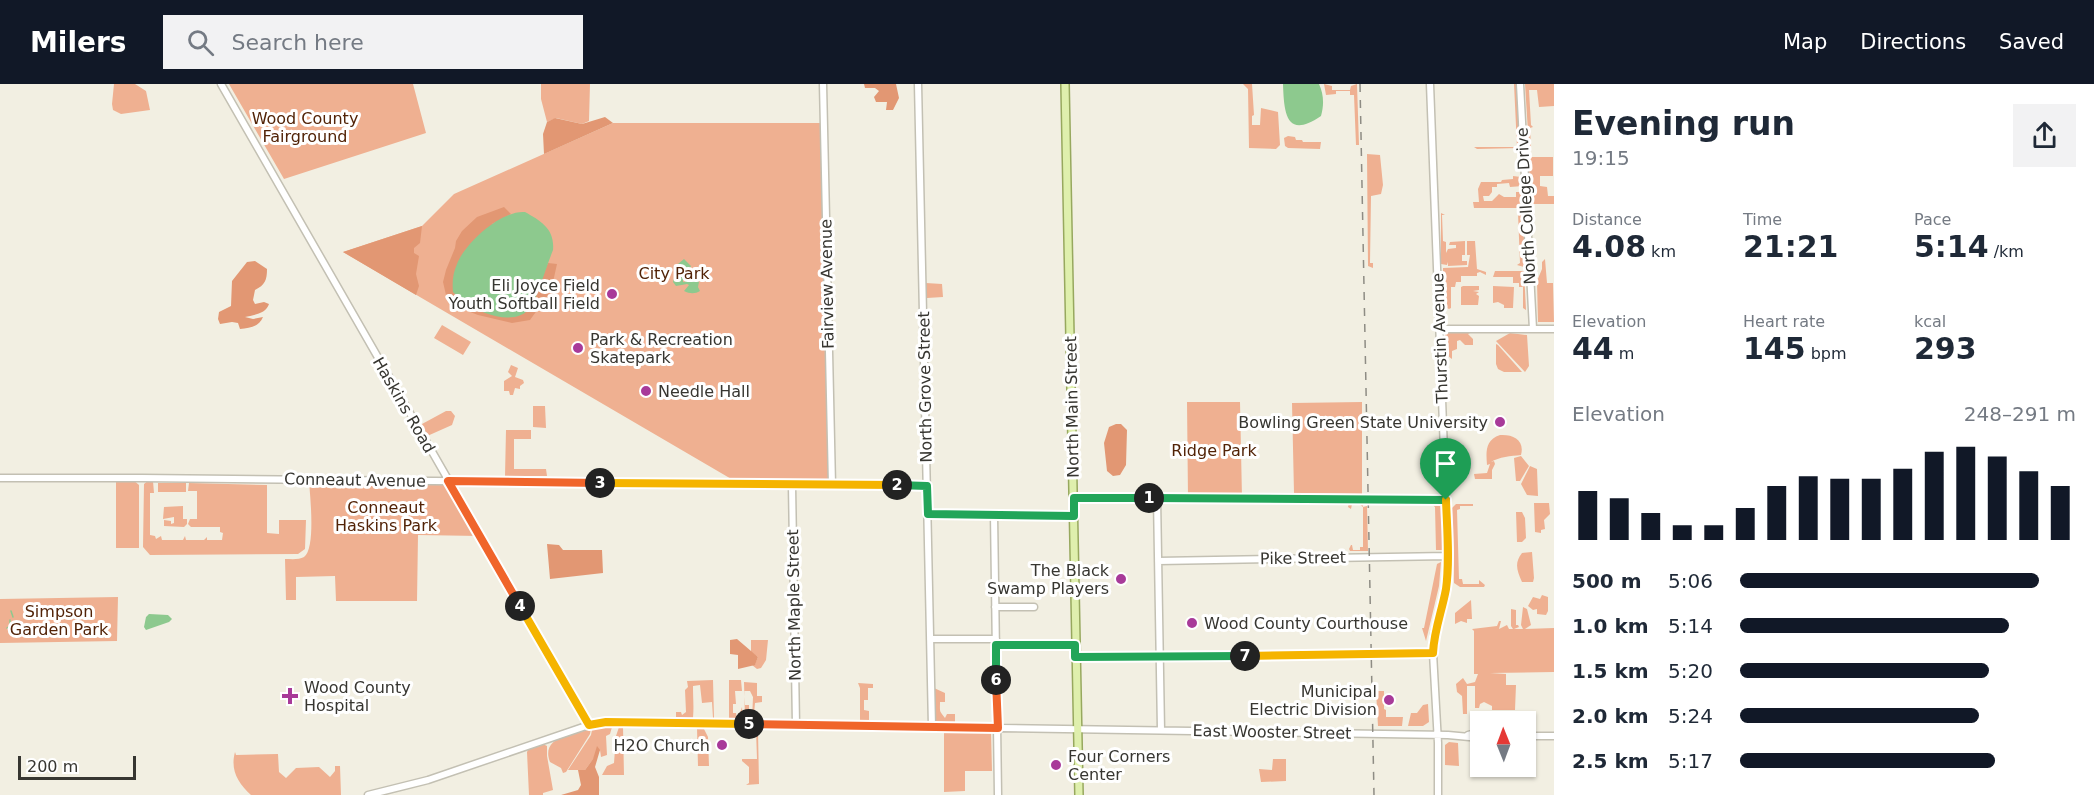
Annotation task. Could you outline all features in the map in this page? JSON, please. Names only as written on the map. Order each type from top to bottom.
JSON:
[{"type":"main road","name":"North Main Street","points":[[1065,84],[1078,795]]},
{"type":"street","name":"Haskins Road","points":[[221,84],[589,725]]},
{"type":"street","name":"Fairview Avenue","points":[[823,84],[832,485]]},
{"type":"street","name":"North Grove Street","points":[[918,84],[932,727]]},
{"type":"street","name":"Thurstin Avenue","points":[[1430,84],[1448,556],[1446,590],[1434,634],[1433,653],[1438,795]]},
{"type":"street","name":"North College Drive","points":[[1520,84],[1533,329]]},
{"type":"street","points":[[1439,329],[1554,329]]},
{"type":"street","name":"Conneaut Avenue","points":[[0,478],[142,477],[927,486]]},
{"type":"street","name":"North Maple Street","points":[[792,485],[796,725]]},
{"type":"street","points":[[1074,498],[1446,500]]},
{"type":"street","points":[[1157,498],[1161,730]]},
{"type":"street","points":[[928,514],[1074,516]]},
{"type":"street","points":[[994,514],[998,795]]},
{"type":"street","name":"Pike Street","points":[[1158,561],[1448,556]]},
{"type":"street","points":[[995,607],[1034,607]]},
{"type":"street","points":[[930,639],[1075,645]]},
{"type":"street","points":[[1075,657],[1433,653]]},
{"type":"street","name":"East Wooster Street","points":[[368,795],[428,780],[589,725],[607,722],[1437,734],[1470,736]]},
{"type":"street","points":[[1536,736],[1554,736]]},
{"type":"green space","points":[[114,84],[135,84],[146,91],[150,110],[121,114],[113,110]]},
{"type":"green space","name":"Wood County Fairground","points":[[229,84],[413,84],[426,133],[284,179]]},
{"type":"green space","points":[[541,84],[590,84],[589,121],[582,124],[556,118],[547,122],[541,99]]},
{"type":"green space","points":[[1243,84],[1252,84],[1254,115],[1252,125],[1260,125],[1261,108],[1278,112],[1280,145],[1276,149],[1249,148],[1248,89]]},
{"type":"green space","points":[[1324,84],[1332,86],[1332,90],[1350,90],[1351,86],[1357,84],[1359,145],[1356,145],[1354,95],[1350,95],[1350,91],[1336,91],[1336,94],[1326,95]]},
{"type":"green space","points":[[1514,84],[1517,84],[1520,148],[1477,149],[1474,147],[1517,147]]},
{"type":"green space","points":[[1525,84],[1554,84],[1554,106],[1539,107],[1537,90],[1529,90],[1533,127],[1530,128],[1531,147],[1529,148]]},
{"type":"green space","name":"City Park","points":[[613,123],[821,123],[829,481],[733,480],[343,252],[422,226],[454,194]]},
{"type":"green space","points":[[1288,136],[1303,142],[1321,142],[1320,149],[1288,148],[1285,146],[1284,138]]},
{"type":"green space","points":[[1367,154],[1380,155],[1383,185],[1381,194],[1371,196],[1370,263],[1373,263],[1373,268],[1368,266]]},
{"type":"green space","points":[[1528,157],[1553,157],[1553,176],[1540,176],[1540,186],[1547,187],[1548,196],[1554,196],[1554,204],[1532,204]]},
{"type":"green space","points":[[1513,176],[1521,177],[1523,186],[1510,187],[1509,183],[1497,184],[1497,187],[1492,187],[1489,196],[1483,196],[1484,201],[1492,201],[1499,194],[1504,197],[1516,197],[1516,192],[1524,192],[1524,204],[1521,208],[1474,208],[1473,202],[1479,202],[1478,189],[1481,182],[1501,182],[1513,179]]},
{"type":"green space","points":[[1441,213],[1445,215],[1442,215],[1446,253],[1448,249],[1456,248],[1456,245],[1449,245],[1450,242],[1465,241],[1465,255],[1462,255],[1462,261],[1467,261],[1467,265],[1448,266],[1448,262],[1447,265],[1441,264]]},
{"type":"green space","points":[[1518,213],[1525,215],[1528,264],[1524,267],[1517,265],[1520,263]]},
{"type":"green space","points":[[1467,241],[1475,241],[1477,269],[1486,272],[1486,275],[1480,272],[1477,276],[1461,276],[1461,282],[1456,282],[1455,287],[1451,287],[1451,308],[1449,309],[1443,302],[1443,268],[1468,267],[1470,255],[1467,255]]},
{"type":"green space","points":[[1545,259],[1547,283],[1553,283],[1554,322],[1538,322],[1537,281]]},
{"type":"green space","points":[[1495,271],[1524,271],[1526,310],[1523,308],[1523,287],[1519,287],[1519,283],[1513,283],[1513,277],[1493,277]]},
{"type":"green space","points":[[926,283],[942,284],[943,297],[927,298]]},
{"type":"green space","points":[[1479,286],[1479,290],[1473,291],[1479,292],[1476,294],[1479,296],[1478,305],[1461,305],[1461,287]]},
{"type":"green space","points":[[1493,286],[1514,287],[1513,308],[1504,308],[1504,305],[1498,302],[1493,303]]},
{"type":"green space","points":[[442,325],[471,342],[463,355],[434,338]]},
{"type":"green space","points":[[1446,333],[1470,333],[1468,334],[1473,339],[1473,345],[1465,345],[1460,340],[1457,341],[1457,349],[1452,351],[1452,359],[1446,351]]},
{"type":"green space","points":[[1510,333],[1527,335],[1529,366],[1525,372],[1496,341]]},
{"type":"green space","points":[[1496,344],[1522,372],[1504,372],[1498,369]]},
{"type":"green space","points":[[511,365],[518,368],[515,377],[523,380],[524,383],[520,389],[515,388],[513,395],[510,395],[509,391],[504,391],[504,381],[512,376],[508,372]]},
{"type":"green space","name":"Ridge Park","points":[[1187,402],[1240,402],[1242,498],[1188,498]]},
{"type":"green space","points":[[1362,402],[1362,494],[1294,493],[1292,403]]},
{"type":"green space","points":[[533,406],[545,406],[546,428],[533,427]]},
{"type":"green space","points":[[446,411],[451,411],[455,416],[452,425],[425,437],[420,428],[422,424]]},
{"type":"green space","points":[[506,430],[531,430],[531,439],[514,439],[514,469],[546,469],[547,476],[505,476]]},
{"type":"green space","points":[[1500,435],[1517,439],[1521,445],[1521,455],[1501,458],[1491,462],[1494,461],[1495,464],[1492,479],[1475,479],[1474,474],[1487,473],[1490,464],[1487,465],[1486,456],[1489,443]]},
{"type":"green space","points":[[1521,456],[1529,466],[1520,481],[1516,481],[1514,458]]},
{"type":"green space","points":[[1530,466],[1537,469],[1538,496],[1527,495],[1521,484]]},
{"type":"green space","points":[[116,479],[132,479],[139,485],[139,548],[116,548]]},
{"type":"green space","points":[[150,479],[153,481],[154,493],[150,493],[150,535],[155,536],[156,539],[161,536],[162,540],[183,540],[185,536],[186,540],[204,540],[207,537],[207,540],[222,540],[223,533],[220,532],[220,527],[191,527],[188,524],[190,519],[197,519],[197,491],[188,491],[189,483],[267,485],[267,533],[279,534],[279,520],[306,520],[305,549],[298,554],[150,555],[143,547],[144,484]]},
{"type":"green space","name":"Conneaut Haskins Park","points":[[309,481],[448,481],[480,536],[418,535],[417,601],[336,601],[335,576],[296,577],[296,600],[286,600],[285,559],[304,557],[310,544]]},
{"type":"green space","points":[[158,483],[186,483],[186,492],[158,492]]},
{"type":"green space","points":[[1349,503],[1363,503],[1363,507],[1359,504],[1352,504],[1351,509],[1348,507]]},
{"type":"green space","points":[[1430,503],[1442,504],[1443,550],[1436,550],[1435,507]]},
{"type":"green space","points":[[1534,503],[1549,503],[1550,514],[1544,520],[1545,529],[1541,530],[1541,533],[1535,532]]},
{"type":"green space","points":[[1456,504],[1473,504],[1473,506],[1460,506],[1457,510],[1459,579],[1462,579],[1463,584],[1479,584],[1479,580],[1485,585],[1484,587],[1460,587],[1454,583],[1452,508]]},
{"type":"green space","points":[[183,506],[183,519],[187,519],[187,524],[184,527],[164,526],[164,520],[171,521],[171,524],[174,523],[174,517],[163,519],[164,507]]},
{"type":"green space","points":[[1367,506],[1368,551],[1350,551],[1351,545],[1353,550],[1360,550],[1360,547],[1363,547],[1363,507]]},
{"type":"green space","points":[[1516,512],[1522,512],[1525,518],[1526,538],[1522,542],[1517,542]]},
{"type":"green space","points":[[1532,552],[1533,582],[1522,582],[1518,571],[1518,560],[1522,553]]},
{"type":"green space","points":[[1441,562],[1439,586],[1426,641],[1422,628],[1424,628],[1437,564]]},
{"type":"green space","points":[[1542,595],[1548,597],[1546,615],[1537,614],[1537,609],[1533,610],[1528,606],[1533,597],[1540,599]]},
{"type":"green space","name":"Simpson Garden Park","points":[[118,597],[117,641],[0,643],[0,599]]},
{"type":"green space","points":[[1471,600],[1472,619],[1467,619],[1467,623],[1461,621],[1455,624],[1455,613]]},
{"type":"green space","points":[[1523,607],[1527,609],[1531,625],[1525,629],[1554,628],[1554,672],[1490,673],[1506,674],[1506,685],[1516,685],[1515,710],[1492,710],[1492,706],[1484,702],[1479,708],[1475,708],[1475,686],[1467,686],[1467,714],[1463,714],[1462,696],[1457,692],[1456,684],[1463,678],[1467,684],[1475,682],[1478,674],[1474,674],[1474,631],[1472,629],[1497,626],[1501,621],[1499,629],[1507,625],[1509,629],[1513,629],[1511,609],[1516,610],[1516,625],[1519,627],[1514,629],[1523,629],[1521,625]]},
{"type":"green space","points":[[751,640],[768,640],[766,660],[761,668],[757,669],[752,665],[758,657],[751,652]]},
{"type":"green space","points":[[713,680],[714,718],[712,702],[702,703],[700,685],[693,686],[693,718],[676,718],[676,712],[681,712],[682,715],[686,712],[687,681]]},
{"type":"green space","points":[[729,680],[741,680],[742,691],[735,691],[736,704],[733,704],[733,713],[736,713],[737,719],[735,720],[741,720],[738,719],[738,713],[742,707],[743,721],[729,720]]},
{"type":"green space","points":[[744,682],[757,683],[757,696],[762,696],[762,702],[755,703],[754,714],[760,716],[760,719],[752,719],[753,697],[750,691],[744,691]]},
{"type":"green space","points":[[858,683],[873,684],[873,688],[868,688],[868,700],[864,700],[864,710],[869,711],[869,720],[860,720]]},
{"type":"green space","points":[[934,688],[945,693],[945,702],[940,702],[940,710],[945,718],[947,714],[955,714],[955,722],[937,722],[934,719]]},
{"type":"green space","points":[[1376,691],[1384,691],[1386,717],[1403,717],[1402,726],[1378,726]]},
{"type":"green space","points":[[744,696],[745,705],[749,705],[749,718],[745,719]]},
{"type":"green space","points":[[1428,704],[1429,722],[1423,726],[1408,726],[1411,713],[1417,713],[1423,705]]},
{"type":"green space","points":[[599,727],[612,727],[610,734],[606,736],[607,755],[601,757],[600,750],[585,770],[568,770],[592,730]]},
{"type":"green space","points":[[619,727],[623,727],[624,775],[602,775],[607,766],[614,763]]},
{"type":"green space","points":[[591,728],[590,734],[566,772],[563,773],[561,768],[550,762],[548,754],[554,742],[568,734]]},
{"type":"green space","points":[[697,728],[704,729],[708,737],[709,766],[698,766]]},
{"type":"green space","points":[[756,730],[758,730],[759,784],[746,785],[749,783],[749,767],[742,759],[757,759]]},
{"type":"green space","points":[[944,732],[991,732],[992,771],[965,771],[965,791],[944,792]]},
{"type":"green space","points":[[1449,742],[1458,743],[1459,766],[1445,765],[1445,745]]},
{"type":"green space","points":[[543,744],[547,746],[553,790],[543,795],[529,795],[527,752],[529,748]]},
{"type":"green space","points":[[235,752],[236,755],[278,754],[279,772],[286,778],[296,768],[319,767],[330,777],[335,771],[335,766],[340,766],[341,795],[251,795],[236,776]]},
{"type":"green space","points":[[1273,759],[1286,759],[1286,781],[1261,782],[1259,769],[1272,770]]},
{"type":"shaded area","points":[[864,84],[896,84],[899,98],[893,110],[886,110],[887,102],[876,102],[874,97],[879,91],[875,88],[865,88]]},
{"type":"shaded area","points":[[1283,84],[1319,84],[1323,100],[1321,116],[1300,125],[1289,120],[1284,105]]},
{"type":"shaded area","points":[[605,117],[613,123],[544,154],[543,134],[547,122],[555,118],[582,124]]},
{"type":"shaded area","points":[[504,207],[511,214],[492,224],[530,307],[548,263],[557,264],[551,291],[530,320],[512,323],[460,308],[446,295],[443,282],[456,241],[462,231],[477,217]]},
{"type":"shaded area","points":[[525,212],[546,226],[553,243],[553,250],[531,307],[525,313],[517,316],[499,317],[481,312],[464,303],[453,292],[453,278],[461,256],[485,229],[495,222],[505,216]]},
{"type":"shaded area","points":[[422,226],[420,243],[414,248],[414,253],[419,256],[416,274],[419,286],[416,295],[343,252]]},
{"type":"shaded area","points":[[684,259],[691,266],[683,275],[683,282],[688,276],[699,282],[700,291],[698,292],[686,292],[684,291],[689,285],[676,286],[673,282],[678,264]]},
{"type":"shaded area","points":[[255,261],[267,269],[267,273],[263,284],[255,290],[253,300],[255,304],[264,302],[269,304],[262,312],[245,317],[253,319],[263,317],[259,323],[247,328],[240,329],[238,323],[232,322],[220,324],[219,312],[231,306],[232,281],[247,262]]},
{"type":"shaded area","points":[[1121,424],[1127,430],[1126,465],[1120,475],[1113,476],[1107,471],[1104,443],[1109,427]]},
{"type":"shaded area","points":[[547,544],[559,545],[563,550],[602,550],[603,573],[550,579]]},
{"type":"shaded area","points":[[149,614],[168,615],[172,619],[146,630],[144,627]]},
{"type":"shaded area","points":[[737,639],[758,657],[755,665],[738,669],[738,655],[730,654],[730,640]]},
{"type":"shaded area","points":[[597,746],[600,750],[595,767],[599,777],[599,795],[561,795],[578,790],[581,785],[578,770],[585,770],[593,759]]},
{"type":"waterway","points":[[11,611],[13,617]]},
{"type":"waterway","points":[[7,628],[10,626],[10,620]]},
{"type":"railway","points":[[1360,84],[1374,795]]},
{"type":"place","name":"Eli Joyce Field Youth Softball Field","points":[[612,294]]},
{"type":"place","name":"Park & Recreation Skatepark","points":[[578,348]]},
{"type":"place","name":"Needle Hall","points":[[646,391]]},
{"type":"place","name":"Bowling Green State University","points":[[1500,422]]},
{"type":"place","name":"The Black Swamp Players","points":[[1121,579]]},
{"type":"place","name":"Wood County Courthouse","points":[[1192,623]]},
{"type":"place","name":"Wood County Hospital","points":[[290,696]]},
{"type":"place","name":"Municipal Electric Division","points":[[1389,700]]},
{"type":"place","name":"H2O Church","points":[[722,745]]},
{"type":"place","name":"Four Corners Center","points":[[1056,765]]},
{"type":"route","points":[[448,481],[927,486],[928,514],[1074,516],[1074,498],[1446,500],[1448,556],[1446,590],[1434,634],[1433,653],[1075,657],[1075,645],[996,645],[998,728],[607,722],[589,725],[448,481]]}]
